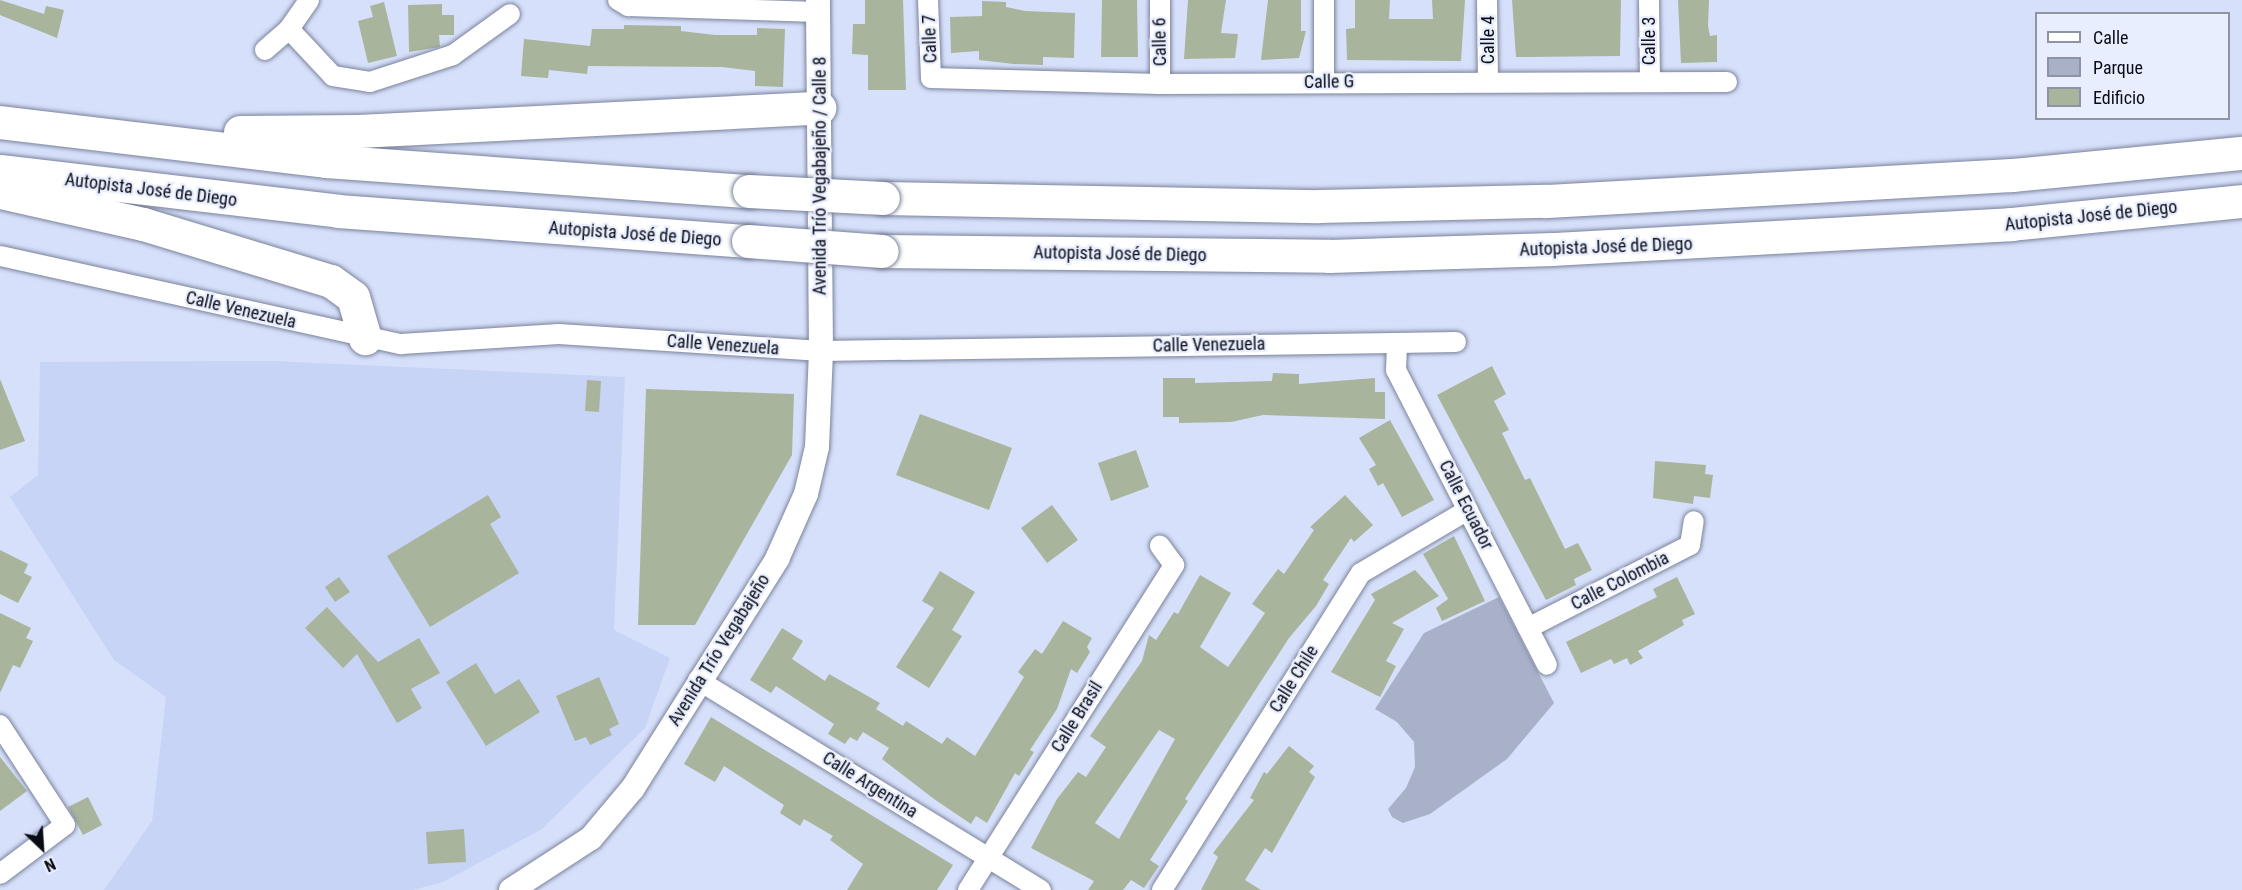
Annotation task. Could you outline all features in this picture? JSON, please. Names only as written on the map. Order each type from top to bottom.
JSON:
[{"type":"highway","points":[[106,137],[192,130],[358,131],[819,108]]},
{"type":"highway","points":[[0,122],[106,137],[531,178],[883,198],[1318,206],[1546,201],[2012,175],[2242,153]]},
{"type":"highway","name":"Autopista José de Diego","points":[[0,171],[338,211],[882,251],[1329,256],[1553,249],[1999,225],[2242,201]]},
{"type":"highway","points":[[0,192],[142,224],[331,281],[353,297],[365,338]]},
{"type":"street","points":[[265,50],[289,29],[309,0]]},
{"type":"street","points":[[618,0],[628,6],[818,6]]},
{"type":"street","name":"Calle 7","points":[[928,0],[931,78]]},
{"type":"street","name":"Calle 6","points":[[1160,0],[1160,84]]},
{"type":"street","points":[[1324,0],[1324,82]]},
{"type":"street","name":"Calle 4","points":[[1488,0],[1488,81]]},
{"type":"street","name":"Calle 3","points":[[1649,0],[1650,81]]},
{"type":"street","name":"Avenida Trío Vegabajeño / Calle 8","points":[[818,6],[821,351]]},
{"type":"street","points":[[289,29],[333,76],[370,82],[453,55],[510,14]]},
{"type":"street","name":"Calle G","points":[[931,78],[1160,84],[1488,81],[1727,82]]},
{"type":"street","name":"Calle Venezuela","points":[[0,256],[365,338],[401,344],[560,334],[821,351],[1456,342]]},
{"type":"street","name":"Calle Ecuador","points":[[1396,343],[1396,370],[1547,664]]},
{"type":"street","name":"Avenida Trío Vegabajeño","points":[[511,890],[591,838],[633,788],[698,680],[777,559],[806,494],[817,447],[821,351]]},
{"type":"street","name":"Calle Chile","points":[[1162,890],[1361,573],[1468,510]]},
{"type":"street","name":"Calle Colombia","points":[[1528,628],[1690,545],[1694,521]]},
{"type":"street","name":"Calle Brasil","points":[[968,890],[1174,565],[1160,546]]},
{"type":"street","name":"Calle Argentina","points":[[698,680],[1041,890]]},
{"type":"street","points":[[0,725],[65,825],[0,874]]},
{"type":"shaded area","points":[[271,361],[625,377],[614,630],[670,658],[645,728],[542,829],[443,882],[413,890],[104,890],[152,821],[166,697],[114,660],[10,497],[38,475],[40,362]]},
{"type":"green space","points":[[1499,597],[1554,703],[1507,759],[1430,814],[1403,823],[1392,817],[1388,809],[1406,788],[1415,767],[1414,742],[1397,722],[1375,709],[1424,633]]},
{"type":"building","points":[[0,0],[44,14],[46,6],[64,10],[57,38],[0,15]]},
{"type":"building","points":[[865,0],[903,0],[906,90],[868,90],[868,55],[852,54],[853,24],[865,24]]},
{"type":"building","points":[[1102,0],[1137,0],[1138,57],[1101,57]]},
{"type":"building","points":[[1188,0],[1226,0],[1221,33],[1238,34],[1235,58],[1184,59]]},
{"type":"building","points":[[1268,0],[1301,0],[1301,31],[1306,31],[1299,58],[1261,60]]},
{"type":"building","points":[[1355,0],[1390,0],[1389,19],[1433,19],[1432,0],[1465,0],[1461,61],[1347,60],[1346,29],[1355,28]]},
{"type":"building","points":[[1512,0],[1621,0],[1620,56],[1516,57]]},
{"type":"building","points":[[1678,0],[1709,0],[1708,26],[1710,36],[1717,35],[1717,62],[1681,63]]},
{"type":"building","points":[[982,1],[1006,2],[1006,7],[1025,11],[1075,13],[1074,58],[1043,57],[1043,65],[1014,64],[979,60],[979,51],[951,53],[950,17],[982,16]]},
{"type":"building","points":[[384,2],[397,56],[368,63],[358,21],[373,17],[370,6]]},
{"type":"building","points":[[442,4],[442,15],[454,15],[454,35],[439,35],[440,47],[409,52],[408,5]]},
{"type":"building","points":[[624,25],[681,26],[681,31],[715,35],[757,35],[757,28],[785,29],[783,87],[755,86],[755,71],[722,67],[588,66],[587,74],[549,70],[548,78],[521,76],[524,39],[590,46],[592,29],[624,29]]},
{"type":"building","points":[[1492,366],[1506,394],[1494,401],[1509,430],[1502,433],[1525,480],[1530,478],[1565,549],[1578,543],[1592,570],[1574,579],[1576,585],[1546,600],[1437,395]]},
{"type":"building","points":[[1273,373],[1299,374],[1299,384],[1375,378],[1375,392],[1385,392],[1385,419],[1263,415],[1231,422],[1179,423],[1179,417],[1163,417],[1163,378],[1195,378],[1195,383],[1272,381]]},
{"type":"building","points":[[0,379],[25,441],[0,450]]},
{"type":"building","points":[[587,380],[601,381],[599,412],[585,411]]},
{"type":"building","points":[[646,389],[794,394],[792,455],[695,625],[638,625]]},
{"type":"building","points":[[920,414],[1012,448],[989,510],[896,475]]},
{"type":"building","points":[[1390,420],[1434,500],[1402,517],[1383,483],[1378,486],[1369,469],[1376,465],[1359,438]]},
{"type":"building","points":[[1136,450],[1149,487],[1111,501],[1098,463]]},
{"type":"building","points":[[1655,461],[1706,465],[1705,474],[1713,475],[1710,498],[1694,496],[1693,504],[1653,498]]},
{"type":"building","points":[[488,495],[501,517],[490,524],[519,573],[430,627],[387,556]]},
{"type":"building","points":[[1345,495],[1373,525],[1354,542],[1351,538],[1323,580],[1329,584],[1316,606],[1289,638],[1185,799],[1188,801],[1150,860],[1159,866],[1144,888],[1131,880],[1123,890],[1088,890],[1094,881],[1031,848],[1057,799],[1078,772],[1086,777],[1106,747],[1090,736],[1142,661],[1149,635],[1156,640],[1174,612],[1178,614],[1200,575],[1231,593],[1200,647],[1228,667],[1265,613],[1252,604],[1278,569],[1284,574],[1314,530],[1310,527]],"holes":[[[1159,730],[1175,739],[1119,839],[1095,823]]]},
{"type":"building","points":[[1052,505],[1078,540],[1047,563],[1021,528]]},
{"type":"building","points":[[1454,536],[1485,601],[1442,621],[1436,608],[1448,599],[1423,554]]},
{"type":"building","points":[[0,550],[28,564],[24,573],[32,577],[18,603],[0,594]]},
{"type":"building","points":[[1415,570],[1439,596],[1392,623],[1404,629],[1386,661],[1396,666],[1380,697],[1331,672],[1375,600],[1371,594]]},
{"type":"building","points":[[940,571],[975,592],[952,630],[962,636],[929,688],[896,667],[934,608],[922,601]]},
{"type":"building","points":[[339,577],[350,592],[335,602],[325,587]]},
{"type":"building","points":[[1677,577],[1695,614],[1682,620],[1684,625],[1638,651],[1643,658],[1630,665],[1627,658],[1614,664],[1611,659],[1581,673],[1566,642],[1657,597],[1653,589]]},
{"type":"building","points":[[327,607],[378,662],[419,638],[440,673],[411,689],[422,708],[397,723],[357,654],[343,668],[305,628]]},
{"type":"building","points":[[0,613],[31,628],[26,638],[33,641],[20,668],[13,665],[0,693]]},
{"type":"building","points":[[1063,621],[1092,638],[1087,647],[1090,652],[1077,673],[1071,669],[1057,709],[1030,750],[1034,752],[1019,776],[1015,773],[987,823],[976,816],[971,824],[934,799],[882,759],[889,748],[863,732],[857,741],[850,737],[845,744],[828,734],[834,724],[776,686],[771,693],[750,680],[782,628],[803,641],[792,659],[825,681],[829,674],[880,703],[876,709],[903,726],[906,721],[942,744],[947,737],[975,756],[1024,677],[1018,672],[1035,649],[1042,654]]},
{"type":"building","points":[[476,663],[495,694],[519,679],[540,712],[486,746],[446,682]]},
{"type":"building","points":[[599,677],[619,724],[609,729],[612,735],[590,745],[586,737],[575,741],[556,696]]},
{"type":"building","points":[[711,717],[953,865],[937,890],[847,890],[863,864],[830,840],[833,836],[804,819],[800,826],[780,813],[784,805],[724,766],[715,782],[684,764]]},
{"type":"building","points":[[1289,746],[1314,766],[1309,772],[1315,777],[1272,853],[1265,848],[1245,880],[1261,890],[1201,890],[1218,857],[1213,853],[1254,800],[1250,798],[1264,772],[1267,774]]},
{"type":"building","points":[[0,757],[27,791],[0,811]]},
{"type":"building","points":[[88,797],[102,825],[83,835],[68,807]]},
{"type":"building","points":[[464,829],[466,862],[428,864],[426,832]]}]
